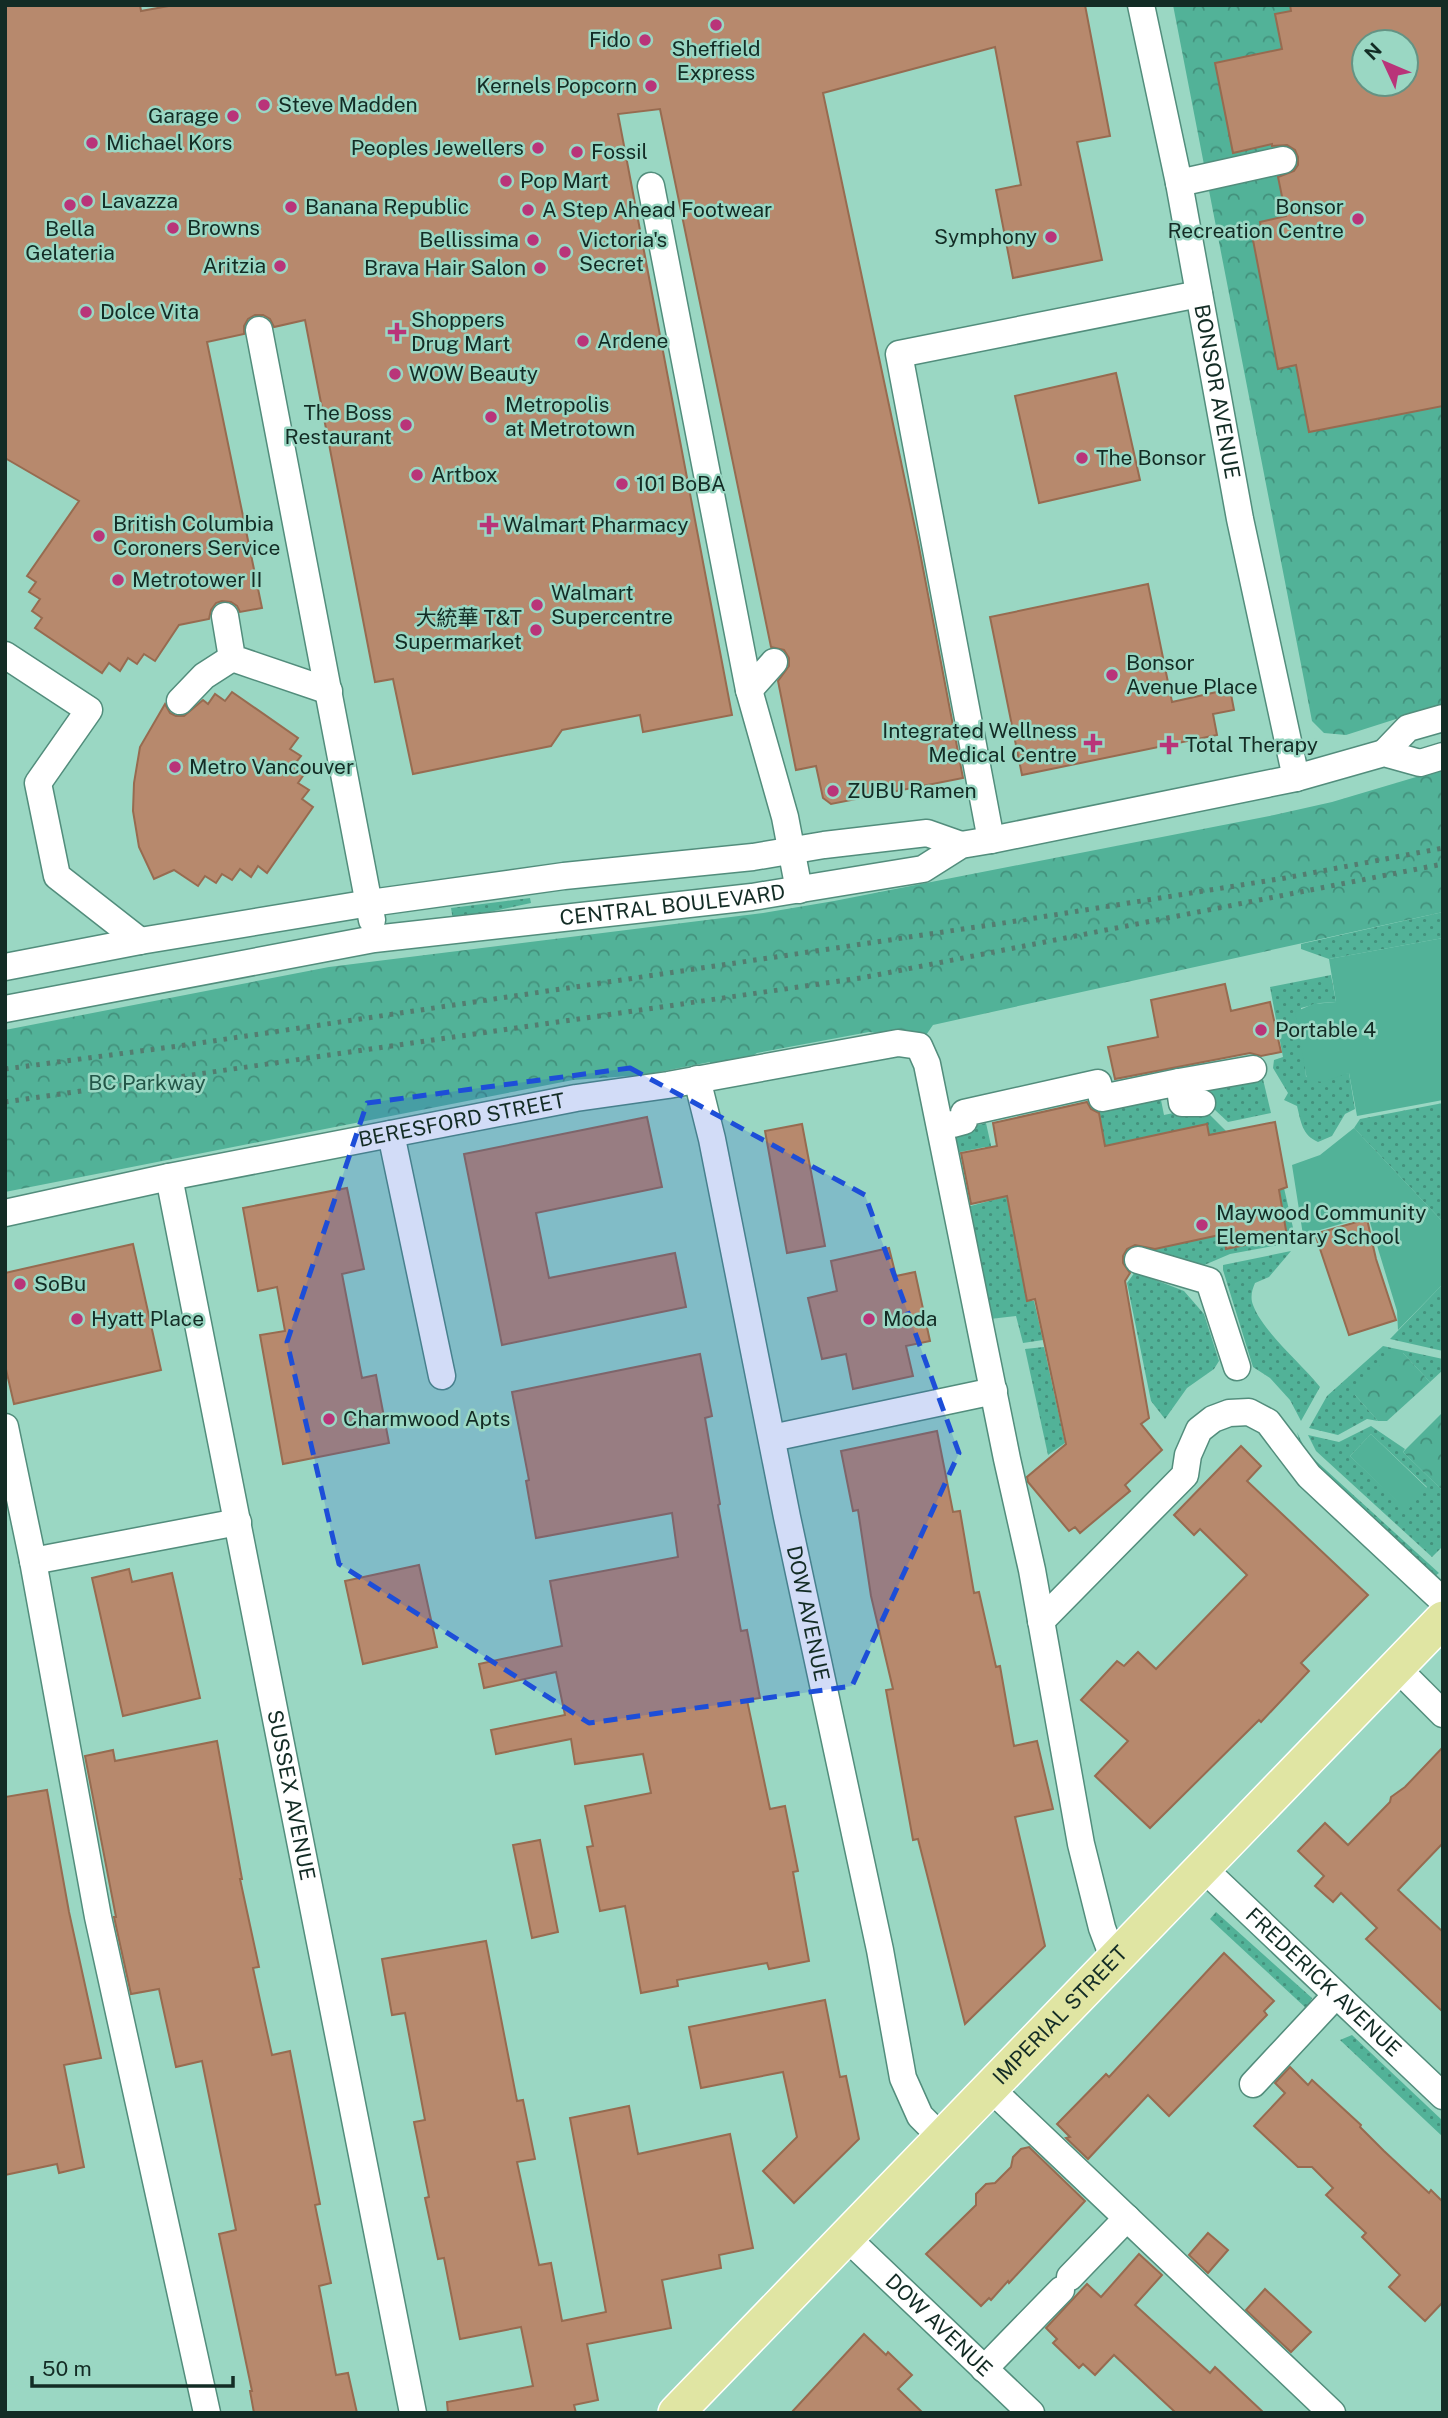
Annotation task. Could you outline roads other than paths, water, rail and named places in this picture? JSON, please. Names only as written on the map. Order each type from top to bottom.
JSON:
[{"type":"main road","name":"IMPERIAL STREET","points":[[676,2413],[1443,1619]]},
{"type":"street","name":"BONSOR AVENUE","points":[[1142,5],[1179,183],[1240,519],[1296,778]]},
{"type":"street","points":[[1179,183],[1283,160]]},
{"type":"street","points":[[651,186],[688,308],[749,690],[785,817],[799,890]]},
{"type":"street","points":[[991,841],[899,354],[1199,294]]},
{"type":"street","points":[[259,330],[370,903],[374,939]]},
{"type":"street","points":[[225,615],[232,658]]},
{"type":"street","points":[[5,655],[89,710],[38,782],[57,876],[140,941]]},
{"type":"street","points":[[232,658],[329,691]]},
{"type":"street","points":[[180,701],[204,676],[232,658]]},
{"type":"street","points":[[749,690],[774,662]]},
{"type":"street","name":"CENTRAL BOULEVARD","points":[[5,1009],[374,939],[799,890],[923,869],[961,845],[1296,778],[1384,753],[1408,729],[1443,718]]},
{"type":"street","name":"CENTRAL BOULEVARD","points":[[1384,753],[1420,762],[1443,756]]},
{"type":"street","name":"CENTRAL BOULEVARD","points":[[5,968],[140,941],[370,903],[564,876],[752,857],[927,833],[961,845]]},
{"type":"street","name":"BERESFORD STREET","points":[[5,1213],[169,1177],[576,1098],[898,1043],[919,1046],[928,1064],[994,1391]]},
{"type":"street","points":[[953,1124],[964,1121],[964,1113],[986,1114],[1098,1083],[1102,1098],[1253,1069]]},
{"type":"street","name":"DOW AVENUE","points":[[697,1079],[712,1139],[832,1732],[880,1950],[903,2078],[920,2116],[942,2138]]},
{"type":"street","points":[[1179,1083],[1182,1103],[1202,1103]]},
{"type":"street","points":[[391,1134],[442,1376]]},
{"type":"street","name":"SUSSEX AVENUE","points":[[169,1177],[413,2413]]},
{"type":"street","points":[[1138,1260],[1209,1280],[1237,1367]]},
{"type":"street","points":[[772,1438],[994,1391],[1041,1620],[1081,1844],[1102,1928],[1114,1960]]},
{"type":"street","points":[[1041,1620],[1185,1475],[1188,1455],[1199,1430],[1213,1419],[1229,1413],[1249,1412],[1268,1422],[1309,1476],[1443,1601]]},
{"type":"street","points":[[5,1427],[33,1561],[98,1917],[207,2413]]},
{"type":"street","points":[[33,1561],[238,1522]]},
{"type":"street","points":[[1396,1667],[1443,1713]]},
{"type":"street","name":"FREDERICK AVENUE","points":[[1203,1868],[1443,2096]]},
{"type":"street","points":[[1253,2084],[1336,1995]]},
{"type":"street","points":[[989,2087],[1332,2413]]},
{"type":"street","points":[[984,2369],[1127,2218]]},
{"type":"street","name":"DOW AVENUE","points":[[846,2237],[1031,2413]]},
{"type":"railway","points":[[5,1069],[186,1045],[1010,922],[1285,878],[1443,848]]},
{"type":"railway","points":[[5,1102],[861,978],[1443,864]]},
{"type":"place","name":"Sheffield Express","points":[[716,25]]},
{"type":"place","name":"Fido","points":[[645,40]]},
{"type":"place","name":"Kernels Popcorn","points":[[651,86]]},
{"type":"place","name":"Steve Madden","points":[[264,105]]},
{"type":"place","name":"Garage","points":[[233,116]]},
{"type":"place","name":"Michael Kors","points":[[92,143]]},
{"type":"place","name":"Peoples Jewellers","points":[[538,148]]},
{"type":"place","name":"Fossil","points":[[577,152]]},
{"type":"place","name":"Pop Mart","points":[[506,181]]},
{"type":"place","name":"Lavazza","points":[[87,201]]},
{"type":"place","name":"Bella Gelateria","points":[[70,205]]},
{"type":"place","name":"Banana Republic","points":[[291,207]]},
{"type":"place","name":"A Step Ahead Footwear","points":[[528,210]]},
{"type":"place","name":"Bonsor Recreation Centre","points":[[1358,219]]},
{"type":"place","name":"Browns","points":[[173,228]]},
{"type":"place","name":"Symphony","points":[[1051,237]]},
{"type":"place","name":"Bellissima","points":[[533,240]]},
{"type":"place","name":"Victoria's Secret","points":[[565,252]]},
{"type":"place","name":"Aritzia","points":[[280,266]]},
{"type":"place","name":"Brava Hair Salon","points":[[540,268]]},
{"type":"place","name":"Dolce Vita","points":[[86,312]]},
{"type":"place","name":"Shoppers Drug Mart","points":[[397,332]]},
{"type":"place","name":"Ardene","points":[[583,341]]},
{"type":"place","name":"WOW Beauty","points":[[395,374]]},
{"type":"place","name":"Metropolis at Metrotown","points":[[491,417]]},
{"type":"place","name":"The Boss Restaurant","points":[[406,425]]},
{"type":"place","name":"The Bonsor","points":[[1082,458]]},
{"type":"place","name":"Artbox","points":[[417,475]]},
{"type":"place","name":"101 BoBA","points":[[622,484]]},
{"type":"place","name":"Walmart Pharmacy","points":[[489,525]]},
{"type":"place","name":"British Columbia Coroners Service","points":[[99,536]]},
{"type":"place","name":"Metrotower II","points":[[118,580]]},
{"type":"place","name":"Walmart Supercentre","points":[[537,605]]},
{"type":"place","name":"大統華 T&T Supermarket","points":[[536,630]]},
{"type":"place","name":"Bonsor Avenue Place","points":[[1112,675]]},
{"type":"place","name":"Integrated Wellness Medical Centre","points":[[1093,743]]},
{"type":"place","name":"Total Therapy","points":[[1169,745]]},
{"type":"place","name":"Metro Vancouver","points":[[175,767]]},
{"type":"place","name":"ZUBU Ramen","points":[[833,791]]},
{"type":"place","name":"Portable 4","points":[[1261,1030]]},
{"type":"place","name":"Maywood Community Elementary School","points":[[1202,1225]]},
{"type":"place","name":"SoBu","points":[[20,1284]]},
{"type":"place","name":"Hyatt Place","points":[[77,1319]]},
{"type":"place","name":"Moda","points":[[869,1319]]},
{"type":"place","name":"Charmwood Apts","points":[[329,1419]]},
{"type":"park label","name":"BC Parkway","points":[[147,1083]]}]
